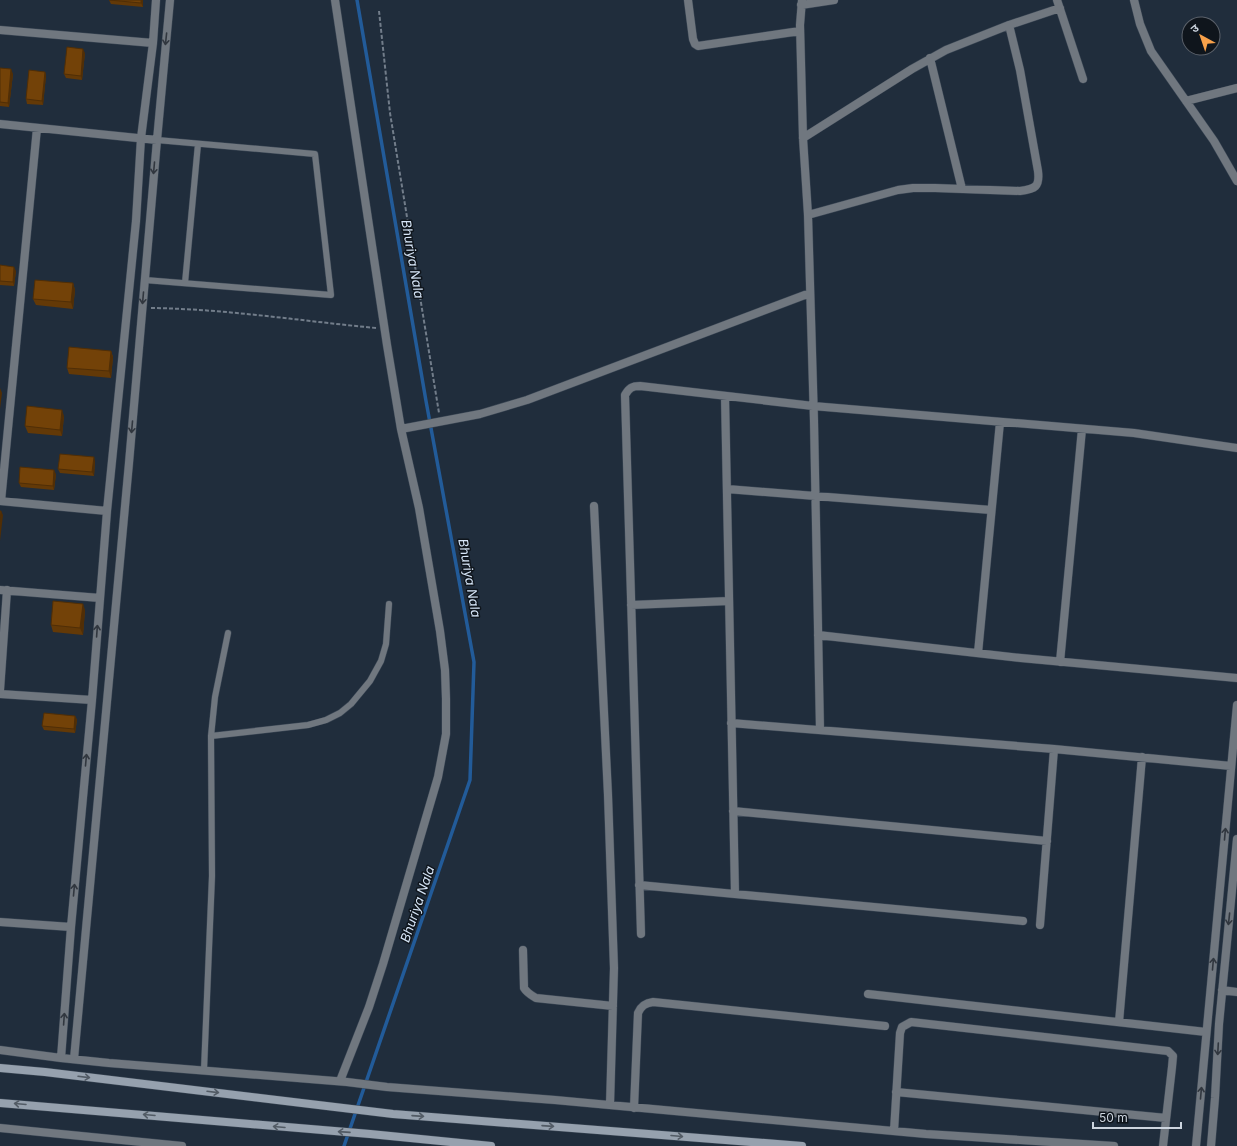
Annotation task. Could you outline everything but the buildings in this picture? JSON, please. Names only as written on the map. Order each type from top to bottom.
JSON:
[{"type":"street","points":[[61,1058],[70,927],[92,700],[107,511],[136,221],[141,138],[153,43],[156,0]]},
{"type":"street","points":[[74,1060],[145,280],[156,140],[170,0]]},
{"type":"street","points":[[335,0],[401,429],[419,508],[440,631],[445,670],[446,699],[446,734],[438,777],[370,1007],[344,1082]]},
{"type":"street","points":[[688,0],[693,39],[695,44],[698,46],[800,31]]},
{"type":"street","points":[[820,730],[814,406],[800,31],[801,3],[834,0]]},
{"type":"street","points":[[1057,0],[1083,79]]},
{"type":"street","points":[[1134,0],[1140,24],[1151,51],[1214,141],[1237,181]]},
{"type":"street","points":[[803,138],[930,58],[946,50],[1009,25],[1060,8]]},
{"type":"street","points":[[808,215],[898,190],[913,188],[1020,191],[1033,189],[1038,184],[1038,171],[1024,87],[1009,25]]},
{"type":"street","points":[[0,30],[153,43]]},
{"type":"street","points":[[930,58],[962,189]]},
{"type":"street","points":[[1186,101],[1237,88]]},
{"type":"street","points":[[0,124],[156,140]]},
{"type":"street","points":[[37,128],[1,501],[107,511]]},
{"type":"street","points":[[401,429],[480,414],[527,400],[810,293]]},
{"type":"street","points":[[641,934],[625,395],[629,388],[640,386],[814,406],[1134,433],[1237,448]]},
{"type":"street","points":[[725,396],[735,894]]},
{"type":"street","points":[[978,653],[1000,422]]},
{"type":"street","points":[[1060,662],[1082,429]]},
{"type":"street","points":[[727,488],[991,510]]},
{"type":"street","points":[[594,506],[614,968],[610,1105]]},
{"type":"street","points":[[0,690],[4,590],[100,598]]},
{"type":"street","points":[[631,605],[729,601]]},
{"type":"street","points":[[818,635],[1060,662],[1237,678]]},
{"type":"street","points":[[0,694],[92,700]]},
{"type":"street","points":[[1196,1146],[1237,705]]},
{"type":"street","points":[[731,722],[1054,749],[1231,766]]},
{"type":"street","points":[[1040,925],[1054,749]]},
{"type":"street","points":[[1119,1022],[1142,757]]},
{"type":"street","points":[[733,811],[1047,842]]},
{"type":"street","points":[[1211,1146],[1219,1024],[1237,839]]},
{"type":"street","points":[[639,885],[1023,921]]},
{"type":"street","points":[[0,922],[70,927]]},
{"type":"street","points":[[523,950],[524,988],[526,992],[536,998],[613,1006]]},
{"type":"street","points":[[1222,990],[1237,992]]},
{"type":"street","points":[[868,994],[1206,1032]]},
{"type":"street","points":[[634,1108],[638,1013],[640,1008],[648,1002],[885,1026]]},
{"type":"street","points":[[894,1131],[900,1033],[902,1027],[911,1022],[1168,1051],[1173,1056],[1163,1146]]},
{"type":"street","points":[[0,1050],[74,1060],[610,1105],[894,1131],[1114,1146]]},
{"type":"street","points":[[0,1068],[45,1072],[379,1112],[802,1146]]},
{"type":"street","points":[[896,1092],[1166,1118]]},
{"type":"street","points":[[0,1102],[491,1146]]},
{"type":"street","points":[[0,1128],[182,1146]]},
{"type":"lane","points":[[145,280],[331,295],[315,154],[156,140]]},
{"type":"lane","points":[[185,283],[198,144]]},
{"type":"lane","points":[[211,736],[308,725],[326,720],[340,713],[351,704],[370,681],[381,661],[386,644],[390,604]]},
{"type":"lane","points":[[204,1070],[212,876],[211,736],[215,697],[228,633]]},
{"type":"path","points":[[379,11],[390,113],[437,423]]},
{"type":"path","points":[[142,307],[196,309],[385,329]]},
{"type":"waterway","name":"Bhuriya Nala","points":[[344,1146],[470,780],[474,662],[426,401],[357,0]]}]
